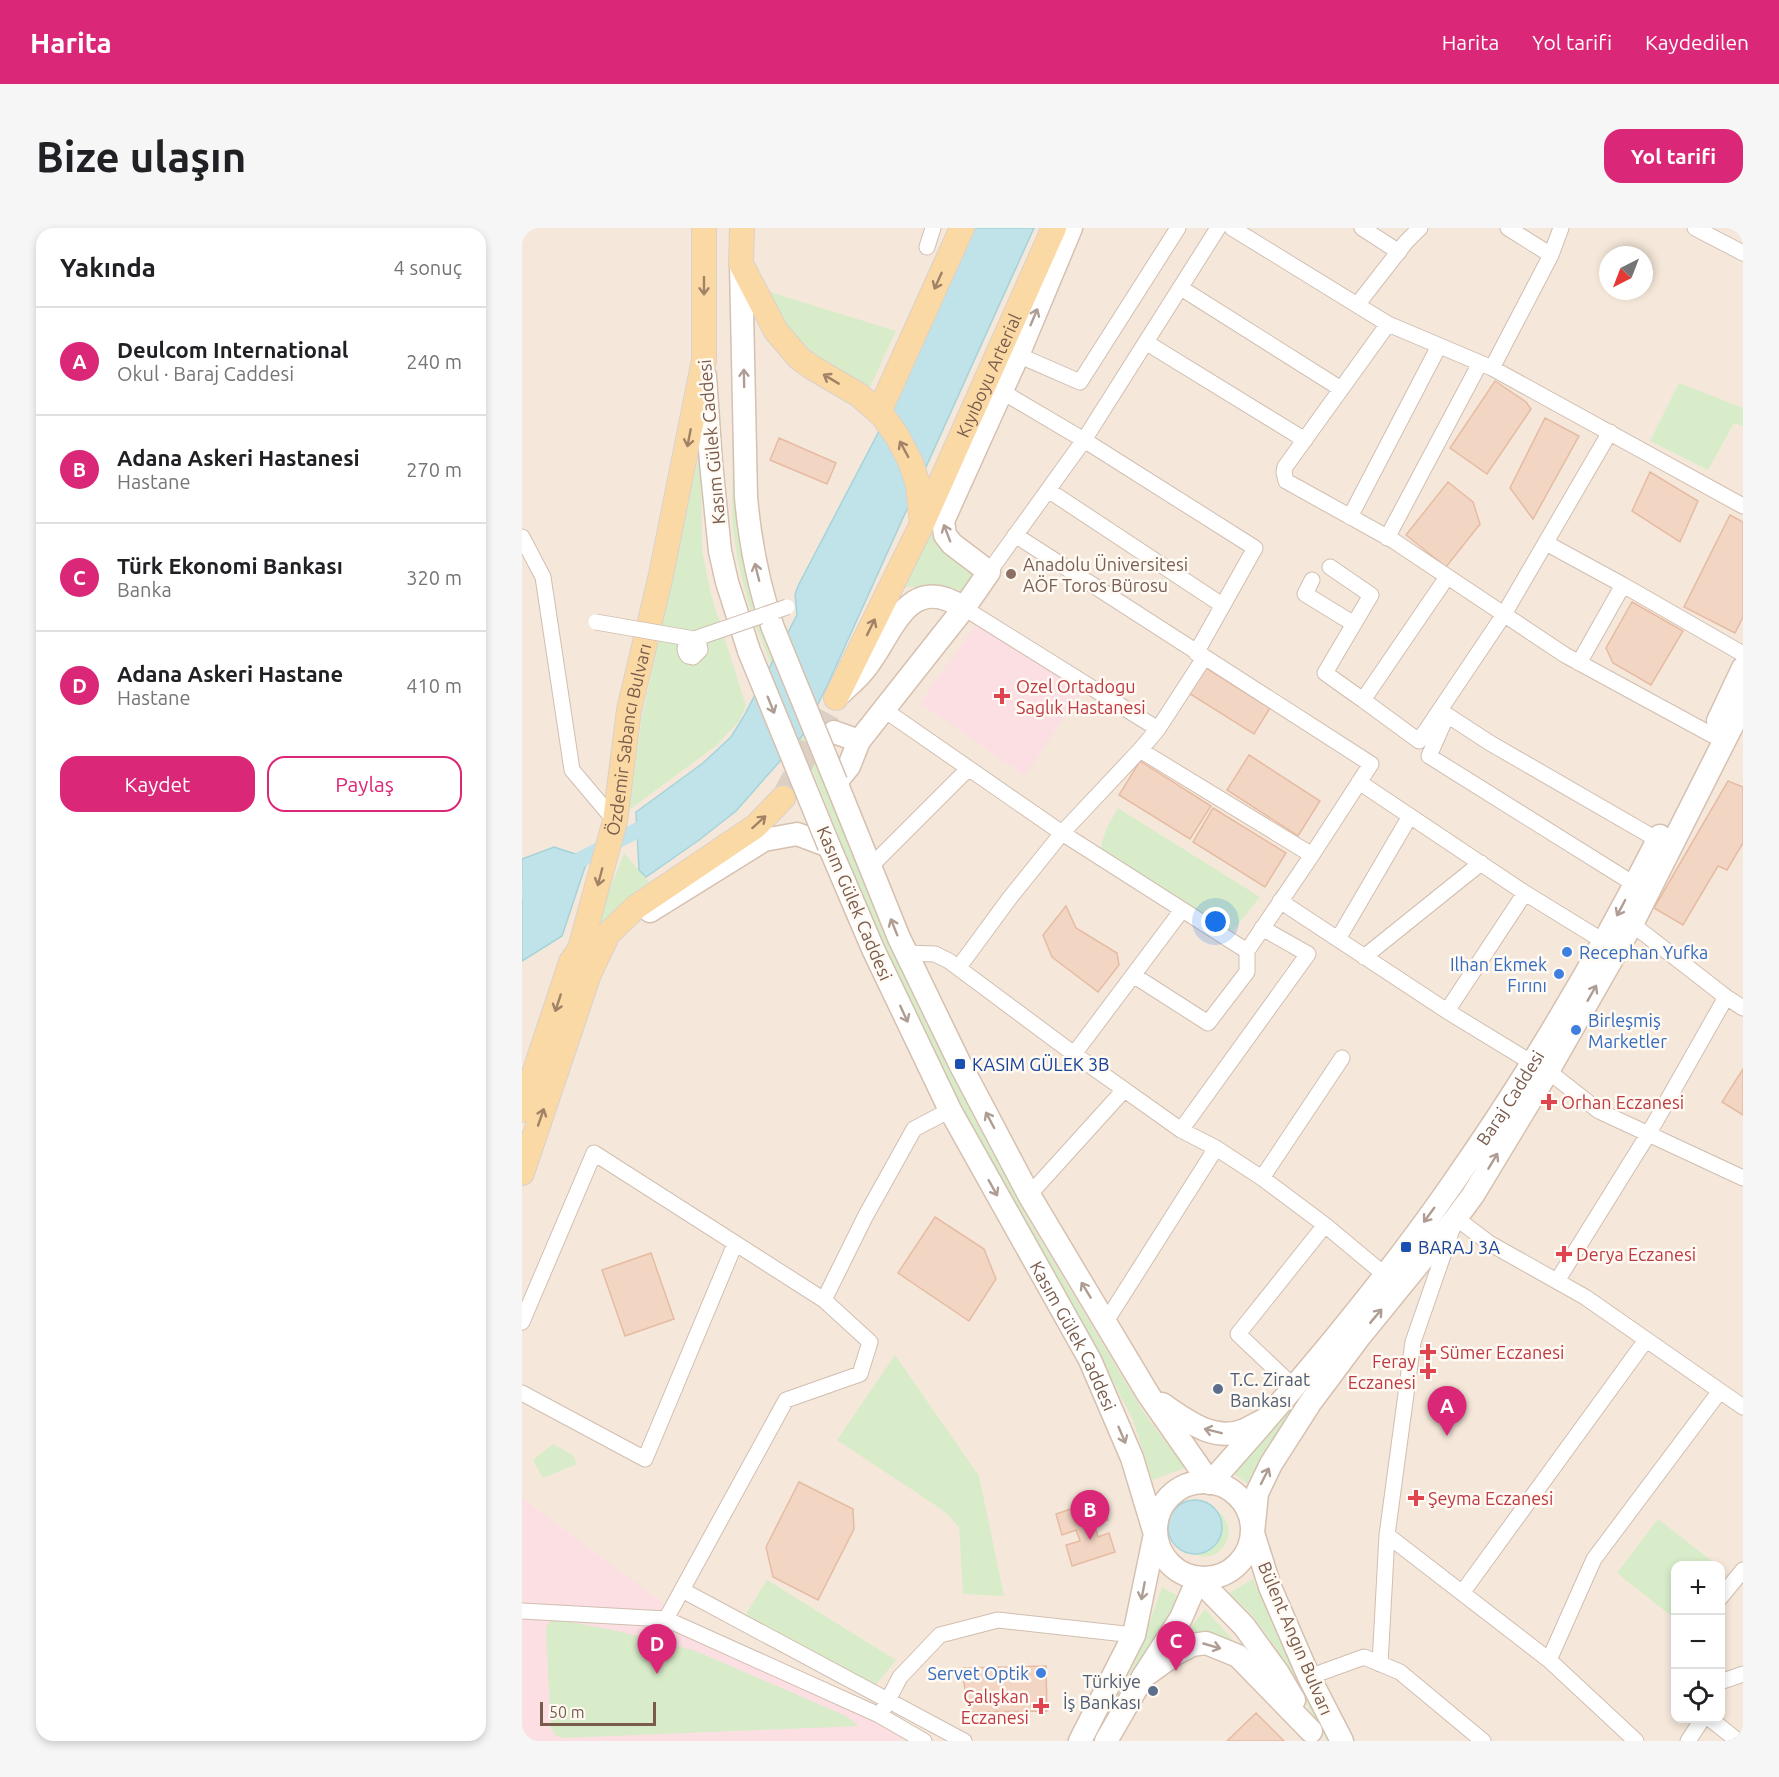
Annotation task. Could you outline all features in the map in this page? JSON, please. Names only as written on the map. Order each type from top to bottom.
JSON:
[{"type":"main road","name":"Kasım Gülek Caddesi","points":[[705,228],[704,360],[720,551],[749,651],[873,948],[950,1110],[1089,1360],[1132,1458],[1155,1534]]},
{"type":"main road","name":"Kasım Gülek Caddesi","points":[[742,228],[748,520],[754,561],[773,628],[824,730],[836,782],[870,867],[906,953],[960,1064],[1029,1195],[1148,1394],[1210,1483]]},
{"type":"main road","points":[[881,414],[962,228]]},
{"type":"main road","name":"Kıyıboyu Arterial","points":[[922,524],[1054,228]]},
{"type":"main road","points":[[836,782],[849,766],[858,741],[964,608],[989,572],[952,544],[945,535],[943,521],[1018,355],[1071,228]]},
{"type":"main road","points":[[741,264],[776,331],[799,358],[859,395],[881,414],[905,450],[918,485],[922,524],[836,698]]},
{"type":"main road","name":"Özdemir Sabancı Bulvarı","points":[[522,1173],[586,959],[615,821],[629,710],[662,575],[704,360]]},
{"type":"main road","points":[[836,698],[864,670],[905,608],[921,598],[938,596],[951,600],[964,608]]},
{"type":"main road","name":"Baraj Caddesi","points":[[1253,1533],[1257,1493],[1271,1464],[1310,1403],[1360,1336],[1473,1195],[1712,735],[1743,668]]},
{"type":"main road","name":"Baraj Caddesi","points":[[1210,1483],[1294,1388],[1385,1275],[1540,1067],[1632,924],[1743,704]]},
{"type":"main road","points":[[824,730],[858,741]]},
{"type":"main road","name":"Özdemir Sabancı Bulvarı","points":[[522,1110],[571,962],[586,959],[636,907],[756,826],[783,798]]},
{"type":"main road","points":[[586,959],[636,919],[764,840],[797,834],[829,846]]},
{"type":"main road","points":[[1148,1394],[1191,1424],[1217,1434],[1243,1431],[1268,1418]]},
{"type":"main road","points":[[1080,1741],[1134,1635],[1157,1517],[1164,1502],[1177,1490],[1190,1484],[1221,1485],[1234,1492],[1244,1504],[1251,1517],[1253,1533],[1250,1548],[1242,1561],[1231,1571],[1215,1578],[1198,1579],[1182,1574],[1169,1564],[1160,1550],[1155,1534]]},
{"type":"main road","name":"Bülent Angın Bulvarı","points":[[1253,1533],[1270,1587],[1309,1677],[1342,1741]]},
{"type":"main road","points":[[1106,1741],[1181,1618],[1198,1579]]},
{"type":"main road","name":"Bülent Angın Bulvarı","points":[[1198,1579],[1244,1626],[1278,1673],[1314,1736]]},
{"type":"main road","points":[[1143,1677],[1175,1654],[1192,1645],[1206,1642],[1238,1656],[1314,1736]]},
{"type":"street","points":[[927,247],[933,228]]},
{"type":"street","points":[[1018,355],[1080,382],[1178,228]]},
{"type":"street","points":[[989,572],[1084,440],[1218,228]]},
{"type":"street","points":[[1232,228],[1388,324],[1486,366],[1743,506]]},
{"type":"street","points":[[1362,228],[1399,252]]},
{"type":"street","points":[[1357,305],[1420,228]]},
{"type":"street","points":[[1508,228],[1551,255]]},
{"type":"street","points":[[1387,538],[1551,255],[1561,228]]},
{"type":"street","points":[[1695,228],[1743,253]]},
{"type":"street","points":[[1181,288],[1341,389]]},
{"type":"street","points":[[1388,324],[1285,467],[1286,481],[1387,538],[1503,616],[1579,663],[1712,735]]},
{"type":"street","points":[[1147,343],[1305,440]]},
{"type":"street","points":[[1350,517],[1439,346]]},
{"type":"street","points":[[958,967],[1062,833],[1158,729],[1200,655],[1222,606],[1255,548],[1084,440],[1001,391]]},
{"type":"street","points":[[1330,567],[1371,595],[1325,673],[1419,741],[1503,616],[1610,432]]},
{"type":"street","points":[[1048,490],[1222,606]]},
{"type":"street","points":[[1015,535],[1371,764],[1247,951],[1247,972],[1208,1023],[1133,975]]},
{"type":"street","points":[[522,537],[543,577],[572,770],[615,821]]},
{"type":"street","points":[[1546,543],[1743,654]]},
{"type":"street","points":[[1363,700],[1447,577]]},
{"type":"street","points":[[1312,580],[1305,594],[1354,624]]},
{"type":"street","points":[[1579,663],[1623,585]]},
{"type":"street","points":[[596,622],[694,639],[787,607]]},
{"type":"street","points":[[964,608],[1158,729]]},
{"type":"street","points":[[883,709],[1062,833],[1247,951]]},
{"type":"street","points":[[1634,884],[1429,756],[1447,715],[1490,743],[1658,840]]},
{"type":"street","points":[[1140,750],[1312,855]]},
{"type":"street","points":[[870,867],[968,769]]},
{"type":"street","points":[[1359,782],[1526,893],[1603,941]]},
{"type":"street","points":[[1338,939],[1410,816]]},
{"type":"street","points":[[1364,957],[1481,863]]},
{"type":"street","points":[[1447,1011],[1526,893]]},
{"type":"street","points":[[1280,901],[1447,1011],[1540,1067],[1599,1111],[1743,1178]]},
{"type":"street","points":[[1074,1054],[1182,910]]},
{"type":"street","points":[[1632,924],[1726,998],[1743,1008]]},
{"type":"street","points":[[1181,1130],[1308,954],[1262,928]]},
{"type":"street","points":[[906,953],[935,954],[958,967],[1181,1130],[1216,1148],[1262,1178],[1325,1225],[1385,1275]]},
{"type":"street","points":[[1557,1281],[1648,1133],[1726,998]]},
{"type":"street","points":[[1262,1178],[1342,1058]]},
{"type":"street","points":[[1029,1195],[1124,1090]]},
{"type":"street","points":[[824,1300],[865,1217],[914,1129],[950,1110]]},
{"type":"street","points":[[1106,1323],[1216,1148]]},
{"type":"street","points":[[522,1322],[594,1153],[824,1300],[870,1342],[860,1374],[786,1400],[666,1619]]},
{"type":"street","points":[[1380,1664],[1387,1535],[1413,1342],[1456,1218],[1489,1244],[1585,1297],[1743,1407]]},
{"type":"street","points":[[1294,1388],[1238,1334],[1325,1225]]},
{"type":"street","points":[[522,1393],[645,1459],[735,1244]]},
{"type":"street","points":[[1462,1593],[1646,1340]]},
{"type":"street","points":[[1549,1660],[1594,1559],[1720,1391]]},
{"type":"street","points":[[1387,1535],[1549,1660],[1636,1741]]},
{"type":"street","points":[[1725,1592],[1743,1570]]},
{"type":"street","points":[[682,1590],[964,1741]]},
{"type":"street","points":[[522,1611],[666,1619],[879,1715],[924,1741]]},
{"type":"street","points":[[879,1715],[900,1677],[940,1635],[998,1620],[1134,1635]]},
{"type":"street","points":[[1309,1677],[1364,1657],[1400,1671],[1483,1741]]},
{"type":"street","points":[[1725,1680],[1743,1674]]},
{"type":"street","points":[[1688,1741],[1701,1723]]},
{"type":"street","points":[[1714,1723],[1738,1741]]},
{"type":"shaded area","points":[[522,228],[1743,228],[1743,1741],[522,1741]]},
{"type":"shaded area","name":"Ozel Ortadogu Saglık Hastanesi","points":[[979,620],[1083,689],[1025,776],[920,703]]},
{"type":"shaded area","points":[[522,1498],[682,1617],[900,1730],[901,1741],[522,1741]]},
{"type":"green space","points":[[734,228],[737,527],[748,585],[765,635],[876,914],[921,1013],[1028,1219],[1144,1413],[1185,1468],[1152,1480],[1133,1420],[1093,1343],[1022,1224],[915,1015],[870,916],[758,632],[741,576],[732,517]]},
{"type":"green space","points":[[770,292],[896,331],[869,389],[810,361],[777,316]]},
{"type":"green space","points":[[1679,383],[1743,408],[1743,426],[1734,423],[1708,470],[1650,441]]},
{"type":"green space","points":[[701,446],[702,550],[711,595],[746,706],[739,721],[717,745],[629,810],[642,716]]},
{"type":"green space","points":[[929,528],[936,542],[976,567],[963,592],[947,587],[901,587]]},
{"type":"green space","points":[[1743,684],[1743,691],[1699,780],[1626,917],[1523,1096],[1424,1245],[1343,1346],[1272,1444],[1248,1484],[1233,1473],[1297,1403],[1423,1244],[1521,1094],[1589,980],[1652,864]]},
{"type":"green space","points":[[1118,808],[1260,897],[1231,933],[1101,851],[1105,834]]},
{"type":"green space","points":[[624,853],[649,882],[615,909],[599,934],[594,930]]},
{"type":"green space","points":[[895,1355],[979,1476],[1004,1596],[963,1594],[959,1527],[938,1507],[837,1440]]},
{"type":"green space","points":[[553,1444],[573,1455],[577,1464],[543,1478],[533,1460]]},
{"type":"green space","points":[[1206,1506],[1219,1513],[1227,1522],[1229,1533],[1226,1543],[1219,1551],[1210,1556],[1198,1556],[1185,1549]]},
{"type":"green space","points":[[1658,1519],[1712,1561],[1671,1561],[1671,1616],[1617,1573]]},
{"type":"green space","points":[[1253,1579],[1282,1646],[1332,1741],[1327,1741],[1276,1648],[1252,1615],[1229,1593]]},
{"type":"green space","points":[[767,1580],[896,1660],[873,1688],[746,1614]]},
{"type":"green space","points":[[1162,1587],[1183,1599],[1100,1738],[1095,1736],[1133,1666]]},
{"type":"green space","points":[[1205,1609],[1243,1651],[1173,1649]]},
{"type":"green space","points":[[552,1620],[613,1630],[696,1651],[846,1716],[859,1726],[563,1738],[555,1735],[551,1728],[546,1631],[547,1625]]},
{"type":"water","points":[[970,228],[1034,228],[828,684],[802,736],[736,811],[646,877],[639,870],[636,812],[703,763],[731,737],[744,716],[797,615],[795,594],[798,586],[877,435]]},
{"type":"water","points":[[554,847],[581,856],[586,864],[562,936],[522,961],[522,859]]},
{"type":"water","points":[[1195,1500],[1205,1502],[1214,1508],[1220,1517],[1222,1527],[1220,1537],[1214,1546],[1205,1552],[1195,1554],[1185,1552],[1176,1546],[1170,1537],[1168,1527],[1170,1517],[1176,1508],[1185,1502]]},
{"type":"building","points":[[1495,381],[1526,402],[1531,409],[1487,474],[1450,448]]},
{"type":"building","points":[[1545,418],[1579,436],[1533,519],[1510,488]]},
{"type":"building","points":[[779,438],[836,463],[827,484],[770,460]]},
{"type":"building","points":[[1650,472],[1698,501],[1680,542],[1632,511]]},
{"type":"building","points":[[1448,482],[1473,502],[1480,524],[1446,567],[1406,535]]},
{"type":"building","points":[[1730,515],[1743,522],[1743,617],[1735,633],[1684,607]]},
{"type":"building","points":[[1632,602],[1683,631],[1651,685],[1613,663],[1606,648]]},
{"type":"building","points":[[1203,666],[1270,708],[1254,734],[1187,692]]},
{"type":"building","points":[[1249,755],[1320,801],[1298,836],[1227,790]]},
{"type":"building","points":[[1140,761],[1211,806],[1190,839],[1119,795]]},
{"type":"building","points":[[1728,781],[1743,787],[1743,843],[1727,870],[1718,866],[1683,925],[1654,908]]},
{"type":"building","points":[[1213,808],[1286,853],[1265,887],[1193,842]]},
{"type":"building","points":[[1066,906],[1076,928],[1117,953],[1119,965],[1098,992],[1052,957],[1043,935]]},
{"type":"building","points":[[1743,1069],[1743,1115],[1722,1102]]},
{"type":"building","points":[[935,1217],[984,1249],[996,1279],[969,1321],[898,1273]]},
{"type":"building","points":[[651,1253],[674,1319],[625,1336],[602,1270]]},
{"type":"building","points":[[799,1482],[853,1509],[854,1529],[818,1600],[773,1577],[766,1547]]},
{"type":"building","points":[[1101,1499],[1108,1520],[1094,1524],[1098,1537],[1109,1533],[1115,1552],[1072,1566],[1066,1545],[1080,1541],[1076,1530],[1062,1535],[1056,1514]]},
{"type":"building","points":[[1046,1666],[1047,1711],[968,1712],[962,1668]]},
{"type":"building","points":[[1256,1713],[1284,1741],[1227,1741]]},
{"type":"waterway","points":[[522,890],[657,820]]},
{"type":"tunnel","points":[[783,798],[836,698]]},
{"type":"place","name":"Anadolu Üniversitesi AÖF Toros Bürosu","points":[[1011,574]]},
{"type":"place","name":"Ozel Ortadogu Saglık Hastanesi","points":[[1002,696]]},
{"type":"place","name":"Recephan Yufka","points":[[1567,952]]},
{"type":"place","name":"Ilhan Ekmek Fırını","points":[[1559,974]]},
{"type":"place","name":"Birleşmiş Marketler","points":[[1576,1030]]},
{"type":"place","name":"KASIM GÜLEK 3B","points":[[960,1064]]},
{"type":"place","name":"Orhan Eczanesi","points":[[1549,1102]]},
{"type":"place","name":"BARAJ 3A","points":[[1406,1247]]},
{"type":"place","name":"Derya Eczanesi","points":[[1564,1254]]},
{"type":"place","name":"Sümer Eczanesi","points":[[1428,1352]]},
{"type":"place","name":"Feray Eczanesi","points":[[1428,1371]]},
{"type":"place","name":"T.C. Ziraat Bankası","points":[[1218,1389]]},
{"type":"place","name":"Deulcom International","points":[[1447,1436]]},
{"type":"place","name":"Şeyma Eczanesi","points":[[1416,1498]]},
{"type":"place","name":"Adana Askeri Hastanesi","points":[[1090,1540]]},
{"type":"place","name":"Türk Ekonomi Bankası","points":[[1176,1671]]},
{"type":"place","name":"Servet Optik","points":[[1041,1673]]},
{"type":"place","name":"Adana Askeri Hastane","points":[[657,1674]]},
{"type":"place","name":"Türkiye İş Bankası","points":[[1153,1691]]},
{"type":"place","name":"Çalışkan Eczanesi","points":[[1041,1706]]}]
